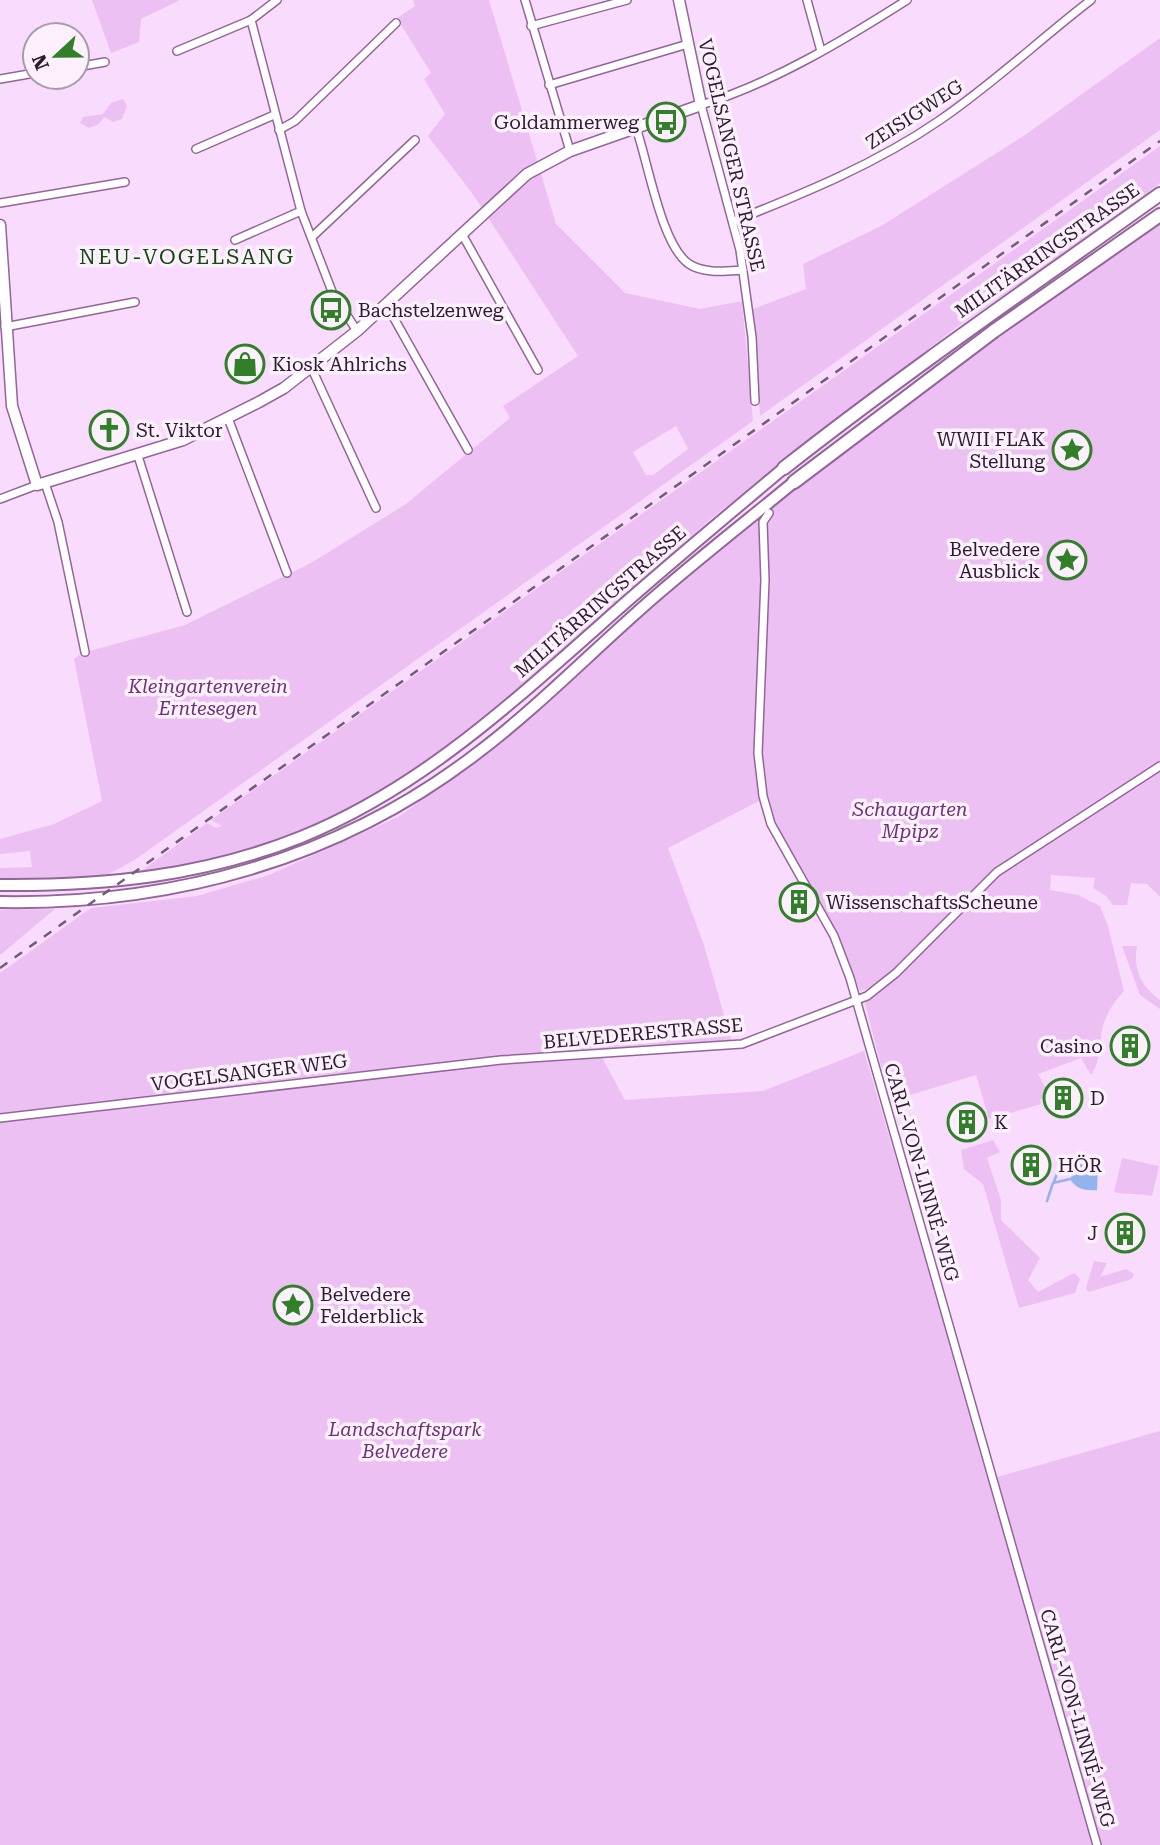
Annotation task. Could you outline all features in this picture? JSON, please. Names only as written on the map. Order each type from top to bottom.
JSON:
[{"type":"highway","name":"MILITÄRRINGSTRASSE","points":[[783,468],[863,405],[981,319],[1160,194]]},
{"type":"highway","name":"MILITÄRRINGSTRASSE","points":[[794,482],[995,331],[1160,215]]},
{"type":"main road","name":"MILITÄRRINGSTRASSE","points":[[0,885],[114,883],[215,865],[302,836],[360,810],[466,742],[783,468]]},
{"type":"main road","name":"MILITÄRRINGSTRASSE","points":[[0,902],[54,903],[166,891],[275,863],[353,831],[399,806],[475,755],[554,689],[659,593],[794,482]]},
{"type":"street","points":[[177,51],[251,20],[277,0]]},
{"type":"street","points":[[525,0],[570,152]]},
{"type":"street","points":[[531,26],[626,0]]},
{"type":"street","name":"VOGELSANGER STRASSE","points":[[679,0],[701,104],[734,221],[752,337],[755,401]]},
{"type":"street","points":[[807,0],[821,51]]},
{"type":"street","points":[[0,499],[41,484],[138,456],[183,440],[228,418],[284,387],[357,331],[527,174],[570,152],[745,88],[821,51],[907,0]]},
{"type":"street","name":"ZEISIGWEG","points":[[734,221],[808,192],[890,152],[986,86],[1091,0]]},
{"type":"street","points":[[251,20],[301,211],[332,293],[357,331]]},
{"type":"street","points":[[279,130],[295,121],[396,23]]},
{"type":"street","points":[[549,85],[688,44]]},
{"type":"street","points":[[91,64],[105,62]]},
{"type":"street","points":[[0,79],[21,75]]},
{"type":"street","points":[[196,149],[274,115]]},
{"type":"street","points":[[636,128],[667,229],[680,256],[696,268],[743,270]]},
{"type":"street","points":[[312,237],[415,140]]},
{"type":"street","points":[[0,203],[125,182]]},
{"type":"street","points":[[236,240],[301,211]]},
{"type":"street","points":[[0,225],[5,327],[3,357],[12,405],[61,536],[85,652]]},
{"type":"street","points":[[462,234],[538,370]]},
{"type":"street","points":[[5,327],[135,302]]},
{"type":"street","points":[[386,304],[468,450]]},
{"type":"street","points":[[311,367],[376,508]]},
{"type":"street","points":[[228,418],[286,573]]},
{"type":"street","points":[[138,456],[187,612]]},
{"type":"street","name":"CARL-VON-LINNÉ-WEG","points":[[769,513],[763,522],[765,580],[758,753],[763,796],[771,824],[834,936],[857,1003],[1097,1845]]},
{"type":"street","name":"BELVEDERESTRASSE","points":[[501,1060],[742,1044],[857,1003],[896,973],[997,872],[1160,766]]},
{"type":"street","name":"VOGELSANGER WEG","points":[[0,1118],[501,1060]]},
{"type":"green space","points":[[92,0],[180,0],[141,19],[139,42],[111,53]]},
{"type":"green space","name":"Kleingartenverein Erntesegen","points":[[413,0],[489,0],[556,224],[625,293],[700,309],[742,301],[753,421],[133,861],[94,882],[0,881],[0,868],[32,867],[30,851],[0,854],[0,839],[54,824],[102,801],[74,659],[82,653],[185,625],[311,563],[406,504],[510,418],[503,406],[578,356],[472,193],[428,136],[445,114],[424,79],[431,73],[397,18],[415,6]],"holes":[[[676,426],[688,449],[653,475],[646,475],[633,452]]]},
{"type":"green space","points":[[1160,38],[1160,130],[760,416],[753,309],[806,289],[803,264],[881,226],[1025,135]]},
{"type":"green space","points":[[123,99],[127,106],[122,119],[113,122],[104,117],[99,124],[89,128],[80,123],[83,117],[103,114],[111,103]]},
{"type":"green space","points":[[1160,146],[1160,183],[1111,221],[957,327],[818,434],[713,517],[502,704],[407,777],[318,824],[269,843],[223,858],[136,875],[207,823],[216,828],[222,826],[211,820]]},
{"type":"green space","name":"Landschaftspark Belvedere","points":[[1160,220],[1160,897],[1147,884],[1131,883],[1127,905],[1113,905],[1106,896],[1093,888],[1095,878],[1051,875],[1050,890],[1078,895],[1100,906],[1108,926],[1124,991],[1111,1007],[1105,1021],[1098,1057],[1091,1075],[1081,1058],[1038,1074],[1049,1094],[1040,1100],[1041,1104],[989,1119],[976,1075],[890,1101],[865,1003],[889,983],[860,991],[835,930],[761,800],[668,848],[704,945],[732,1043],[598,1050],[625,1100],[763,1091],[864,1051],[990,1479],[1160,1431],[1160,1845],[0,1845],[0,973],[91,908],[197,896],[269,875],[400,816],[524,722],[627,629],[798,485],[932,381]]},
{"type":"green space","points":[[55,909],[0,955],[0,910]]},
{"type":"green space","points":[[1122,946],[1137,946],[1136,962],[1140,976],[1148,989],[1160,1000],[1160,1009],[1140,995]]},
{"type":"green space","points":[[993,1140],[1000,1152],[987,1158],[1001,1200],[1001,1220],[1040,1258],[1028,1280],[1038,1292],[1074,1273],[1080,1279],[1075,1293],[1019,1308],[983,1184],[964,1169],[961,1150]]},
{"type":"green space","points":[[1122,1158],[1159,1166],[1152,1196],[1114,1192]]},
{"type":"green space","points":[[1094,1261],[1107,1263],[1100,1277],[1126,1269],[1134,1274],[1132,1279],[1088,1292],[1086,1288]]},
{"type":"water","points":[[1080,1164],[1098,1167],[1097,1190],[1081,1189],[1070,1179]]},
{"type":"waterway","points":[[1054,1182],[1063,1156]]},
{"type":"waterway","points":[[1047,1201],[1053,1183],[1070,1179]]},
{"type":"railway","points":[[0,968],[1160,141]]},
{"type":"place","name":"Goldammerweg","points":[[666,122]]},
{"type":"place","name":"Bachstelzenweg","points":[[331,310]]},
{"type":"place","name":"Kiosk Ahlrichs","points":[[245,364]]},
{"type":"place","name":"St. Viktor","points":[[109,430]]},
{"type":"place","name":"WWII FLAK Stellung","points":[[1072,450]]},
{"type":"place","name":"Belvedere Ausblick","points":[[1067,560]]},
{"type":"place","name":"WissenschaftsScheune","points":[[799,902]]},
{"type":"place","name":"Casino","points":[[1130,1046]]},
{"type":"place","name":"D","points":[[1063,1098]]},
{"type":"place","name":"K","points":[[967,1122]]},
{"type":"place","name":"HÖR","points":[[1031,1165]]},
{"type":"place","name":"J","points":[[1125,1233]]},
{"type":"place","name":"Belvedere Felderblick","points":[[293,1305]]},
{"type":"district","name":"NEU-VOGELSANG","points":[[187,257]]},
{"type":"park label","name":"Schaugarten Mpipz","points":[[910,820]]}]
